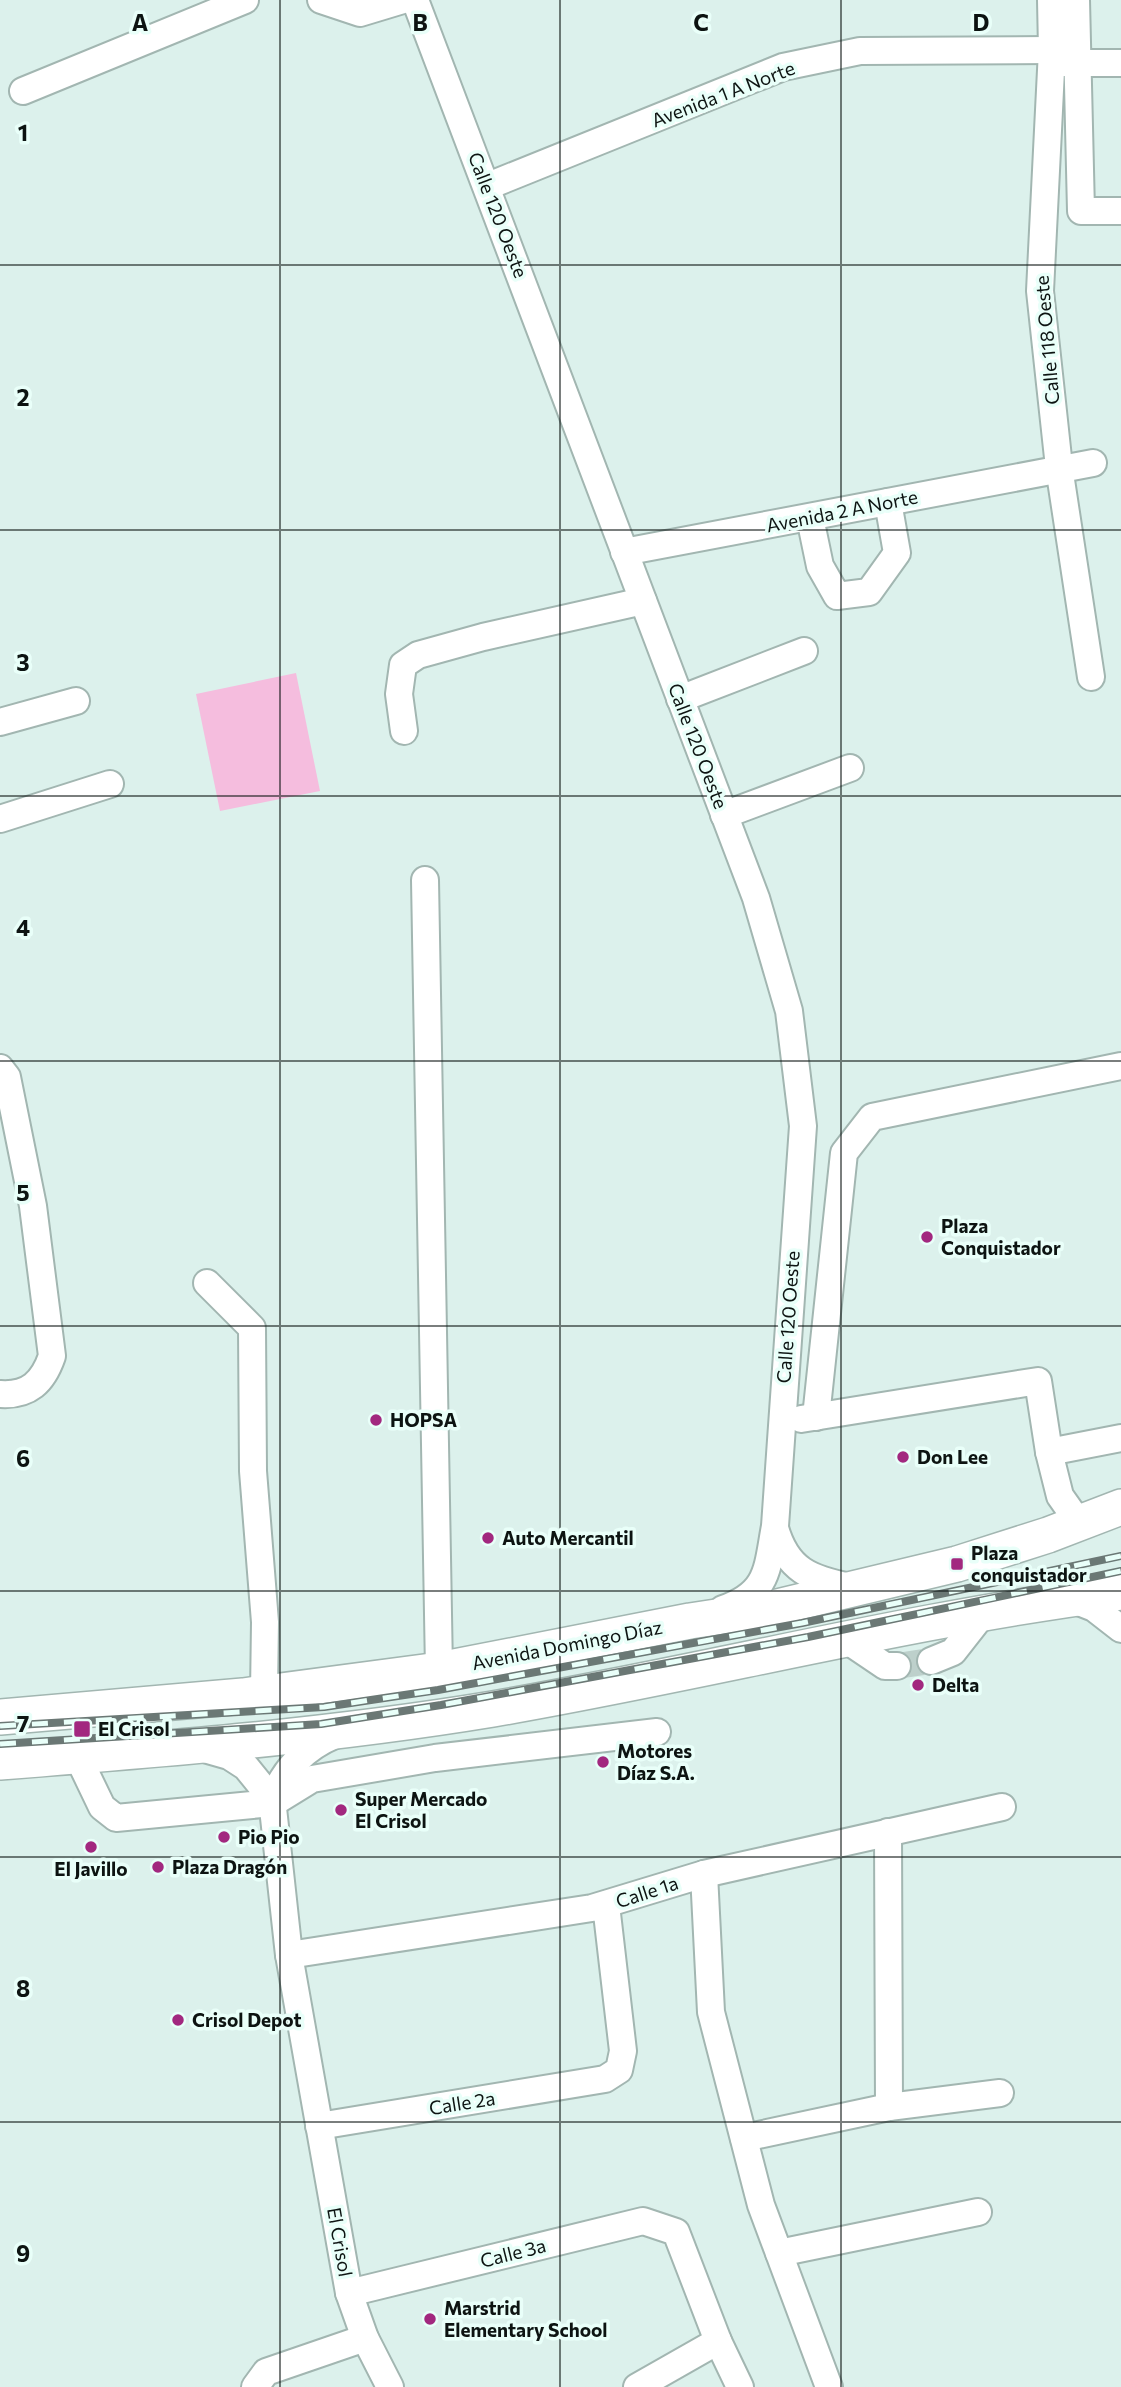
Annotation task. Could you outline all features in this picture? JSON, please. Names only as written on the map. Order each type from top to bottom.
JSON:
[{"type":"main road","name":"Avenida Domingo Díaz","points":[[0,1717],[264,1693],[439,1670],[690,1621],[769,1609],[863,1589],[957,1564],[1121,1507]]},
{"type":"main road","points":[[0,1762],[344,1732],[428,1719],[982,1615],[1121,1592]]},
{"type":"street","points":[[23,91],[245,0]]},
{"type":"street","points":[[321,0],[360,13],[403,0]]},
{"type":"street","name":"Calle 120 Oeste","points":[[415,0],[488,186],[756,898],[789,1011],[803,1126],[780,1423],[775,1526],[766,1575],[757,1591],[746,1601],[690,1621]]},
{"type":"street","name":"Calle 118 Oeste","points":[[1051,0],[1061,59],[1040,291],[1059,467],[1091,677]]},
{"type":"street","points":[[1076,0],[1061,59],[1081,211],[1121,211]]},
{"type":"street","name":"Avenida 1 A Norte","points":[[488,186],[783,67],[860,51],[1121,63]]},
{"type":"street","name":"Avenida 2 A Norte","points":[[624,552],[810,518],[1059,467],[1093,463]]},
{"type":"street","points":[[810,518],[820,566],[838,596],[869,592],[897,553],[888,502]]},
{"type":"street","points":[[404,731],[399,694],[403,665],[418,655],[484,637],[643,601]]},
{"type":"street","points":[[680,699],[804,651]]},
{"type":"street","points":[[0,722],[76,701]]},
{"type":"street","points":[[724,814],[850,768]]},
{"type":"street","points":[[0,819],[110,784]]},
{"type":"street","points":[[425,880],[439,1670]]},
{"type":"street","points":[[816,1417],[844,1153],[873,1117],[1121,1066]]},
{"type":"street","points":[[0,1068],[7,1077],[33,1206],[52,1356],[45,1377],[28,1391],[0,1394]]},
{"type":"street","points":[[207,1283],[252,1328],[253,1471],[265,1622],[264,1693]]},
{"type":"street","points":[[780,1423],[1038,1381],[1049,1452],[1060,1496],[1079,1523]]},
{"type":"street","points":[[1049,1452],[1121,1438]]},
{"type":"street","name":"Calle 120 Oeste","points":[[775,1526],[780,1547],[803,1572],[828,1583],[863,1589]]},
{"type":"street","points":[[1071,1599],[1094,1608],[1121,1629]]},
{"type":"street","points":[[930,1661],[953,1652],[982,1615]]},
{"type":"street","points":[[848,1641],[885,1666],[897,1666]]},
{"type":"street","points":[[428,1719],[435,1758]]},
{"type":"street","points":[[273,1801],[292,1764],[307,1750],[344,1732]]},
{"type":"street","points":[[77,1755],[102,1807],[116,1818],[273,1801],[312,1779],[435,1758],[657,1732]]},
{"type":"street","points":[[188,1747],[219,1753],[246,1767],[273,1801]]},
{"type":"street","name":"El Crisol","points":[[273,1801],[289,1955],[349,2293],[365,2338],[390,2387]]},
{"type":"street","name":"Calle 1a","points":[[289,1955],[606,1905],[704,1874],[1002,1807]]},
{"type":"street","points":[[888,1832],[889,2107]]},
{"type":"street","points":[[704,1874],[711,2012],[761,2205],[829,2387]]},
{"type":"street","name":"Calle 2a","points":[[319,2126],[606,2079],[619,2070],[623,2051],[606,1905]]},
{"type":"street","points":[[744,2138],[889,2107],[1000,2093]]},
{"type":"street","points":[[779,2253],[978,2212]]},
{"type":"street","name":"Calle 3a","points":[[349,2293],[643,2221],[676,2232],[718,2341]]},
{"type":"street","points":[[255,2387],[266,2372],[365,2338]]},
{"type":"street","points":[[637,2387],[718,2341],[740,2387]]},
{"type":"shaded area","points":[[296,673],[320,791],[220,811],[196,694]]},
{"type":"tunnel","points":[[897,1666],[931,1661]]},
{"type":"railway","points":[[0,1726],[324,1707],[438,1690],[802,1623],[1121,1556]]},
{"type":"railway","points":[[0,1744],[321,1724],[441,1705],[808,1637],[1121,1571]]},
{"type":"place","name":"Plaza Conquistador","points":[[927,1237]]},
{"type":"place","name":"HOPSA","points":[[376,1420]]},
{"type":"place","name":"Don Lee","points":[[903,1457]]},
{"type":"place","name":"Auto Mercantil","points":[[488,1538]]},
{"type":"place","name":"Plaza conquistador","points":[[957,1564]]},
{"type":"place","name":"Delta","points":[[918,1685]]},
{"type":"place","name":"El Crisol","points":[[82,1729]]},
{"type":"place","name":"Motores Díaz S.A.","points":[[603,1762]]},
{"type":"place","name":"Super Mercado El Crisol","points":[[341,1810]]},
{"type":"place","name":"Pio Pio","points":[[224,1837]]},
{"type":"place","name":"El Javillo","points":[[91,1847]]},
{"type":"place","name":"Plaza Dragón","points":[[158,1867]]},
{"type":"place","name":"Crisol Depot","points":[[178,2020]]},
{"type":"place","name":"Marstrid Elementary School","points":[[430,2319]]}]
